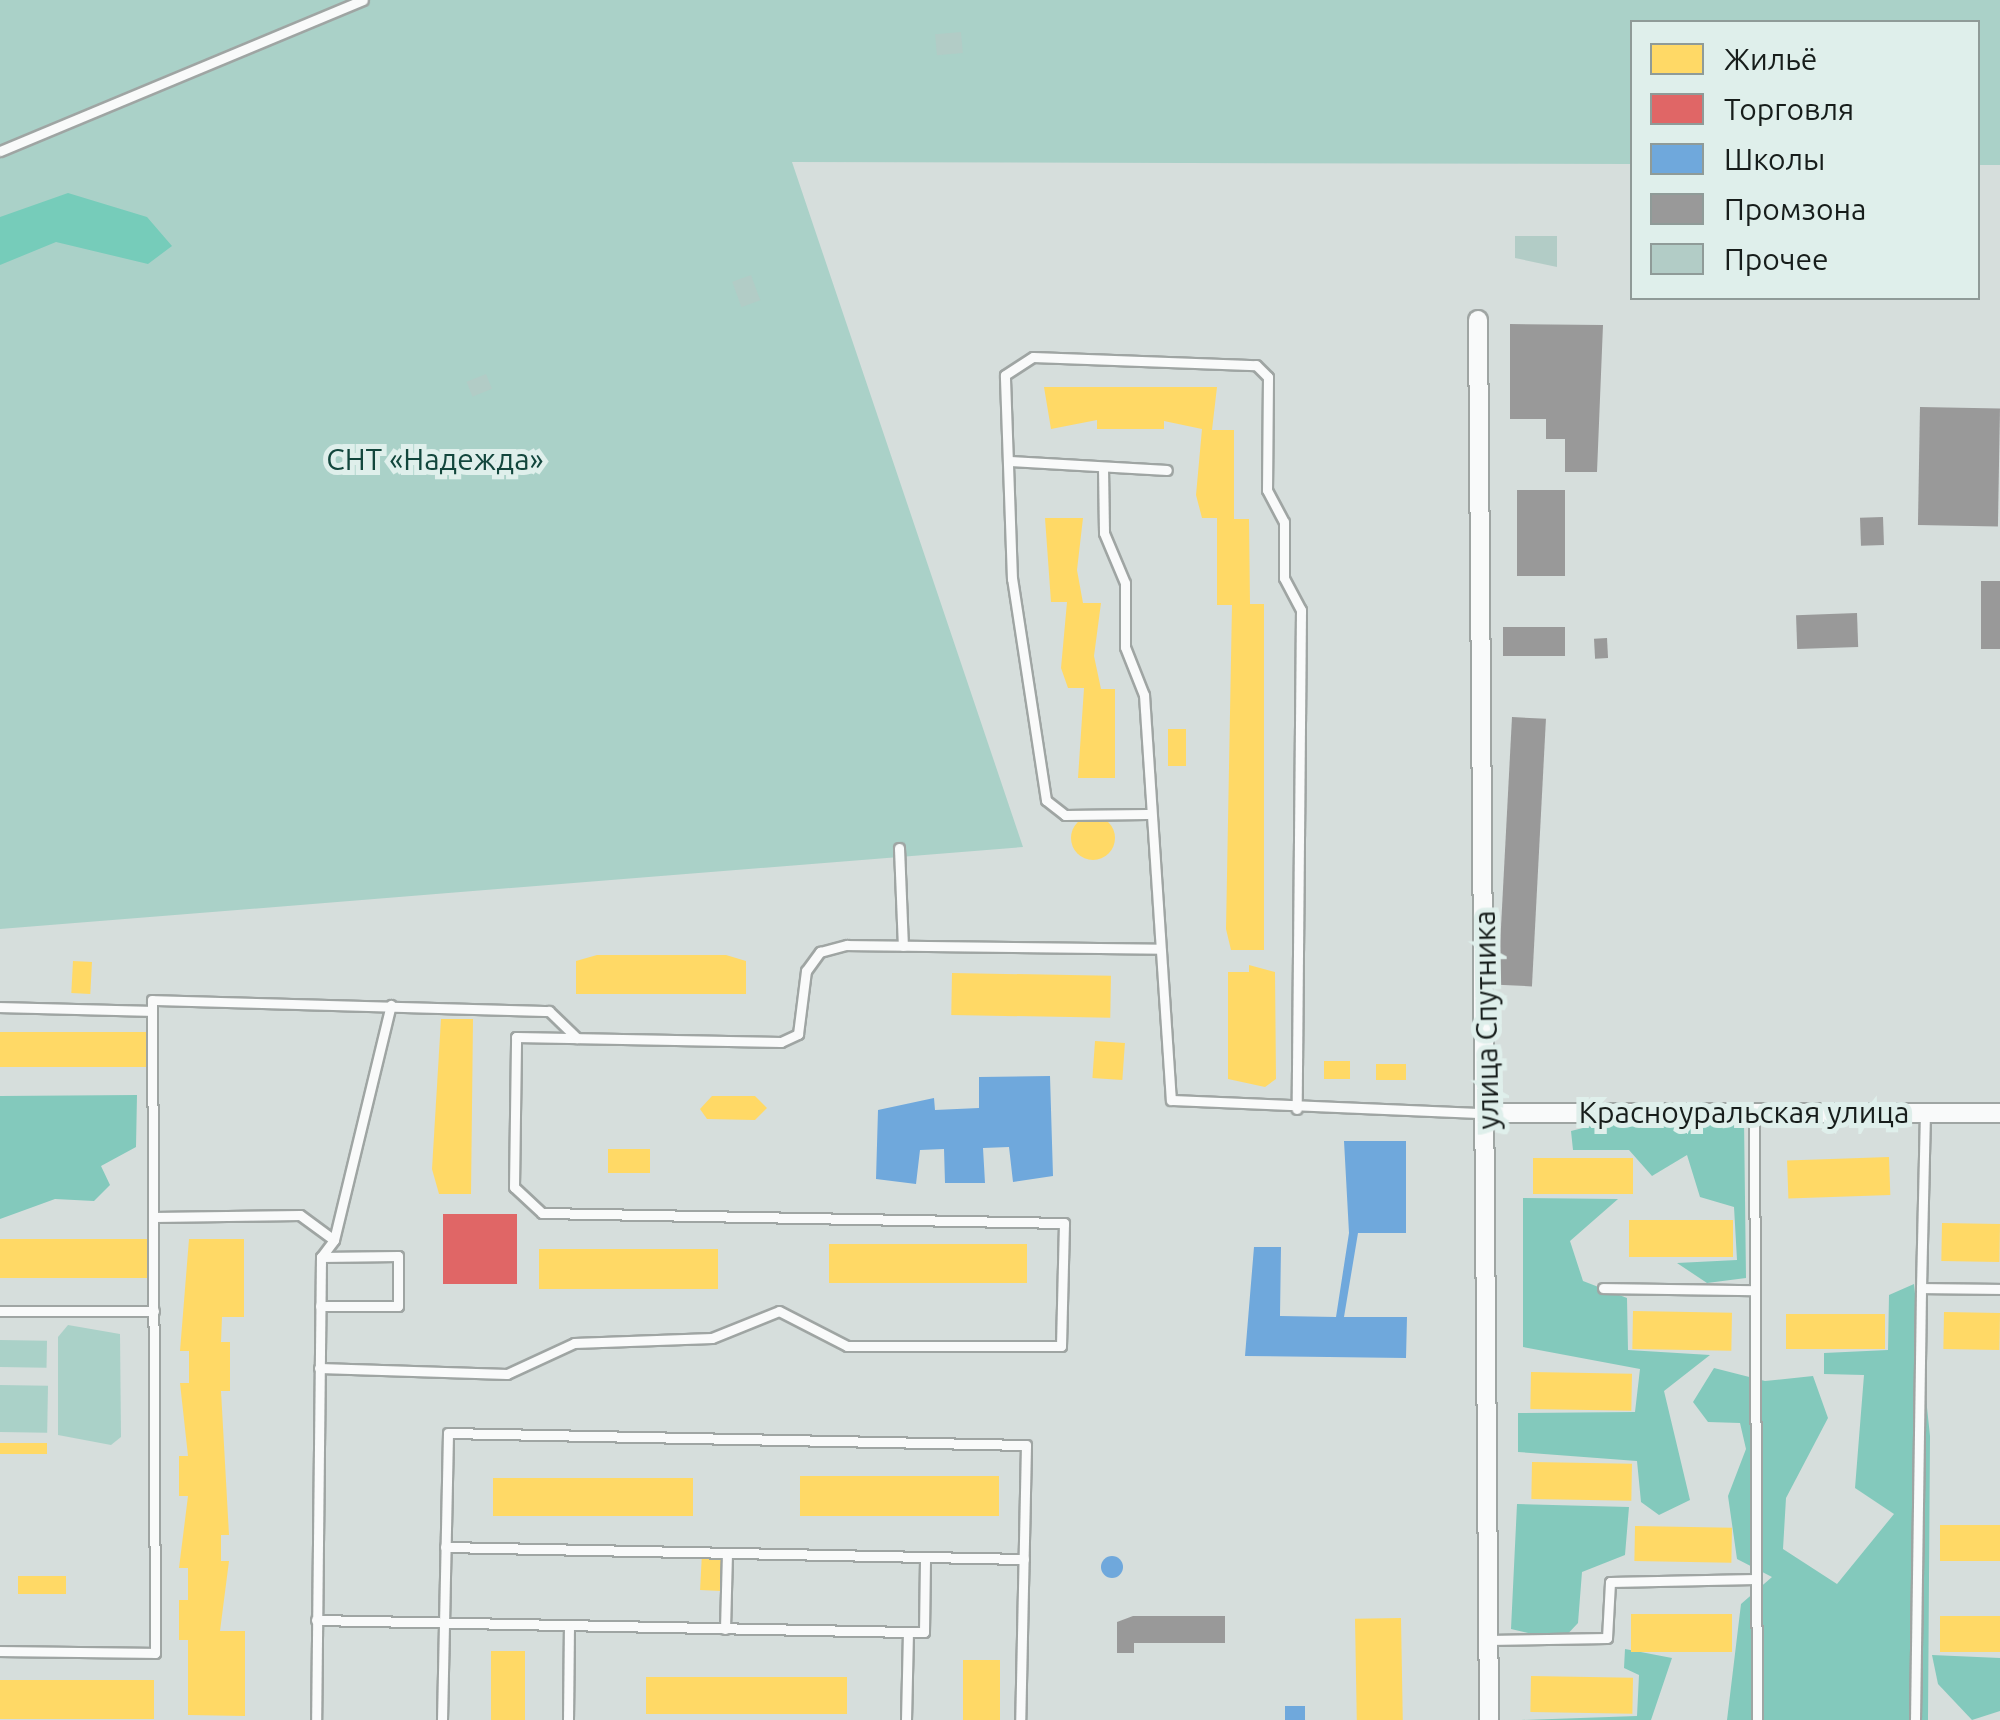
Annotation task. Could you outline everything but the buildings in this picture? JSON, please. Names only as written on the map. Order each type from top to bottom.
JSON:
[{"type":"street","name":"улица Спутника","points":[[1478,320],[1487,1112],[1488,1720]]},
{"type":"street","name":"Красноуральская улица","points":[[1487,1112],[2000,1113]]},
{"type":"lane","points":[[0,151],[363,0]]},
{"type":"lane","points":[[1147,814],[1065,815],[1046,800],[1012,578],[1005,374],[1017,362],[1256,365],[1268,377],[1267,490],[1284,522],[1284,578],[1301,610],[1297,1109]]},
{"type":"lane","points":[[1010,461],[1167,470]]},
{"type":"lane","points":[[1103,468],[1104,533],[1125,583],[1125,647],[1144,696],[1147,814],[1171,1100],[1297,1109],[1487,1112]]},
{"type":"lane","points":[[899,848],[903,946]]},
{"type":"lane","points":[[319,1368],[507,1374],[574,1343],[712,1338],[779,1312],[847,1346],[1061,1346],[1064,1223],[542,1212],[514,1187],[516,1037],[781,1042],[798,1034],[806,971],[820,952],[903,946],[1158,950]]},
{"type":"lane","points":[[0,1652],[155,1653],[152,1000],[549,1011],[577,1038]]},
{"type":"lane","points":[[316,1720],[320,1257],[334,1240],[392,1005]]},
{"type":"lane","points":[[0,1008],[150,1011]]},
{"type":"lane","points":[[1754,1110],[1751,1290],[1757,1720]]},
{"type":"lane","points":[[1915,1720],[1925,1112]]},
{"type":"lane","points":[[154,1217],[300,1216],[334,1240]]},
{"type":"lane","points":[[320,1257],[398,1256],[398,1306],[320,1306]]},
{"type":"lane","points":[[1603,1288],[1751,1290]]},
{"type":"lane","points":[[1921,1288],[2000,1289]]},
{"type":"lane","points":[[0,1311],[154,1311]]},
{"type":"lane","points":[[442,1720],[448,1433],[1026,1445],[1020,1720]]},
{"type":"lane","points":[[445,1548],[1024,1559]]},
{"type":"lane","points":[[725,1628],[727,1553]]},
{"type":"lane","points":[[316,1620],[924,1632],[925,1558]]},
{"type":"lane","points":[[1488,1640],[1607,1638],[1610,1582],[1755,1579]]},
{"type":"lane","points":[[568,1720],[570,1626]]},
{"type":"lane","points":[[906,1720],[908,1632]]},
{"type":"green space","name":"СНТ «Надежда»","points":[[0,0],[2000,0],[2000,165],[1980,165],[1980,20],[1630,20],[1630,164],[792,162],[1023,847],[0,929]]},
{"type":"green space","points":[[68,1325],[120,1334],[121,1437],[111,1445],[58,1435],[58,1337]]},
{"type":"green space","points":[[0,1340],[47,1341],[47,1368],[0,1367]]},
{"type":"green space","points":[[0,1385],[48,1386],[47,1433],[0,1432]]},
{"type":"shaded area","points":[[68,193],[147,217],[172,246],[148,264],[56,242],[0,265],[0,217]]},
{"type":"shaded area","points":[[137,1095],[136,1147],[101,1166],[110,1185],[94,1201],[55,1199],[0,1219],[0,1096]]},
{"type":"shaded area","points":[[1639,1114],[1744,1119],[1746,1278],[1707,1283],[1677,1263],[1737,1260],[1734,1207],[1700,1197],[1687,1155],[1652,1176],[1629,1150],[1573,1150],[1571,1131]]},
{"type":"shaded area","points":[[1523,1198],[1618,1199],[1570,1241],[1583,1281],[1627,1298],[1628,1350],[1710,1355],[1664,1391],[1690,1500],[1659,1515],[1641,1502],[1637,1461],[1518,1452],[1518,1413],[1635,1412],[1640,1369],[1523,1347]]},
{"type":"shaded area","points":[[1914,1284],[1930,1436],[1928,1720],[1727,1720],[1741,1604],[1772,1577],[1737,1559],[1728,1496],[1746,1449],[1740,1423],[1708,1422],[1693,1402],[1714,1368],[1765,1381],[1813,1376],[1828,1418],[1786,1498],[1783,1549],[1837,1584],[1894,1514],[1855,1488],[1864,1375],[1824,1374],[1824,1353],[1888,1350],[1889,1295]]},
{"type":"shaded area","points":[[1517,1504],[1629,1507],[1625,1555],[1582,1572],[1578,1623],[1561,1641],[1511,1629]]},
{"type":"shaded area","points":[[1625,1649],[1672,1658],[1651,1720],[1521,1720],[1637,1716],[1639,1675],[1624,1668]]},
{"type":"shaded area","points":[[1932,1655],[2000,1658],[2000,1711],[1972,1720],[1938,1684]]}]
